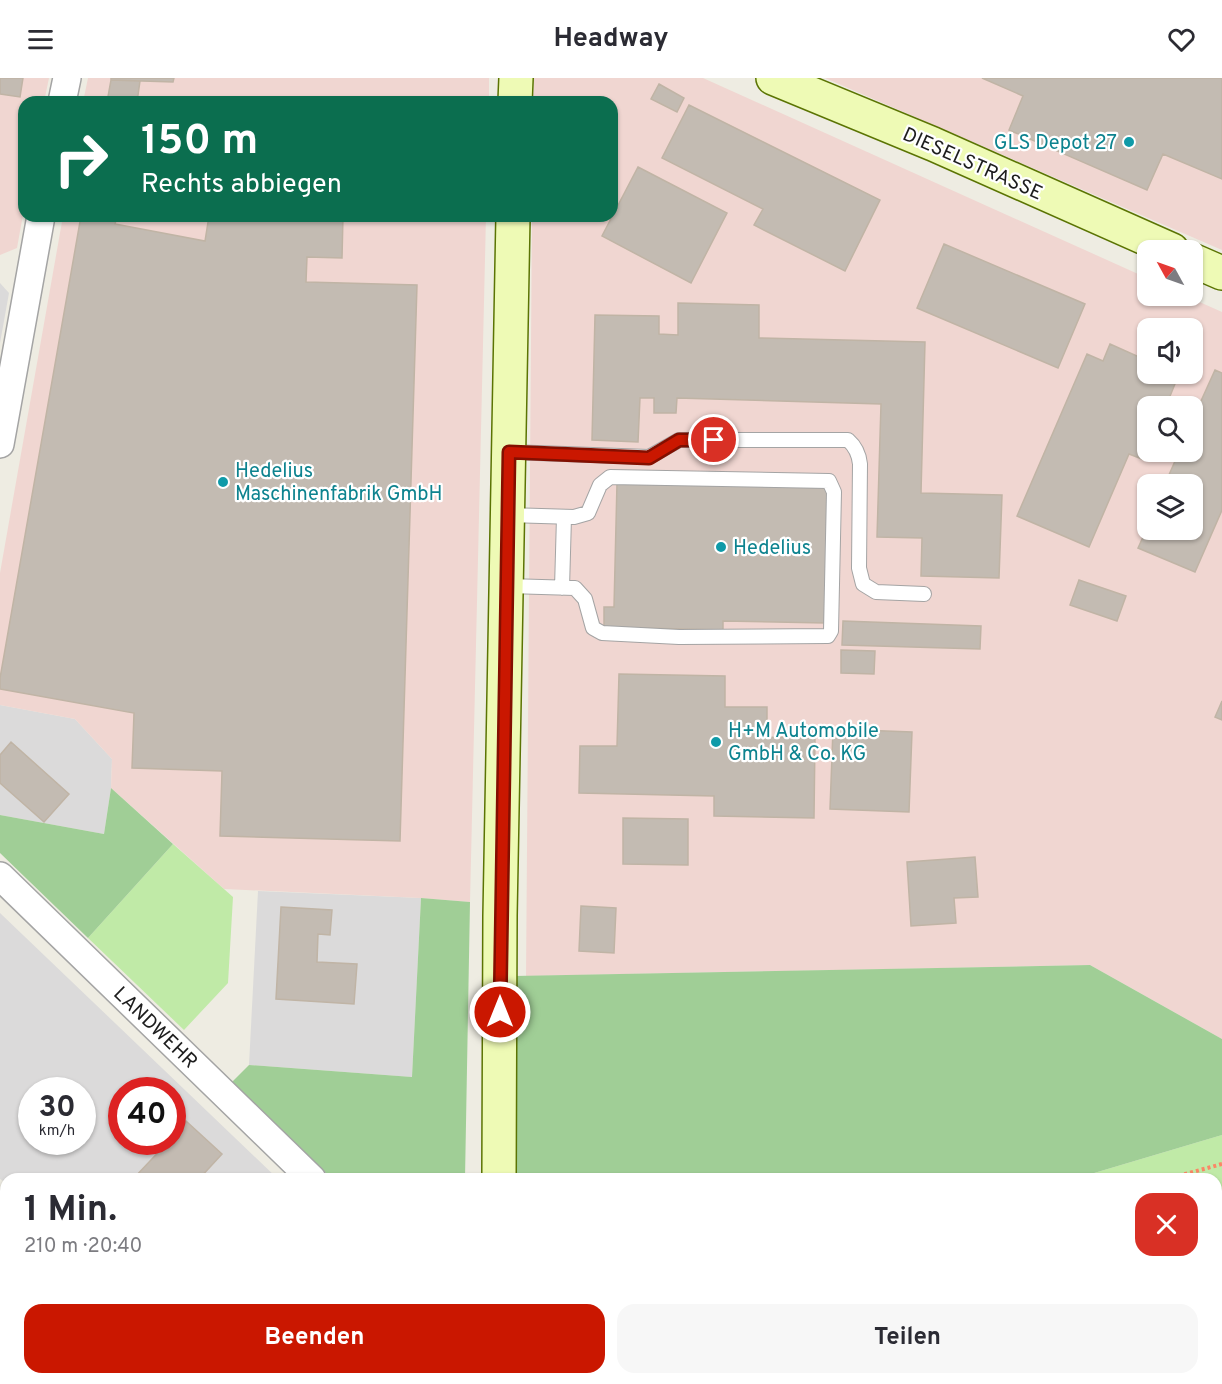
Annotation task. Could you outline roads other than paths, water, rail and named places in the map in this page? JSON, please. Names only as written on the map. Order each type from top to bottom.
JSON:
[{"type":"street","points":[[63,96],[67,78]]},
{"type":"street","points":[[515,96],[516,78]]},
{"type":"street","name":"DIESELSTRASSE","points":[[773,78],[933,144],[1149,240]]},
{"type":"street","points":[[0,444],[40,222]]},
{"type":"street","points":[[499,1173],[500,900],[513,222]]},
{"type":"street","points":[[1203,265],[1222,273]]},
{"type":"street","name":"LANDWEHR","points":[[0,876],[306,1173]]},
{"type":"lane","points":[[509,452],[649,458],[679,440],[848,440],[859,454],[859,568],[863,584],[876,592],[924,594]]},
{"type":"lane","points":[[506,586],[575,588],[585,599],[593,628],[602,633],[679,637],[828,636],[831,631],[834,492],[829,481],[610,477],[600,485],[588,513],[574,517],[507,515]]},
{"type":"lane","points":[[562,588],[564,517]]},
{"type":"place","name":"GLS Depot 27","points":[[1129,142]]},
{"type":"place","name":"Hedelius Maschinenfabrik GmbH","points":[[223,482]]},
{"type":"place","name":"Hedelius","points":[[721,547]]},
{"type":"place","name":"H+M Automobile GmbH & Co. KG","points":[[716,742]]}]
